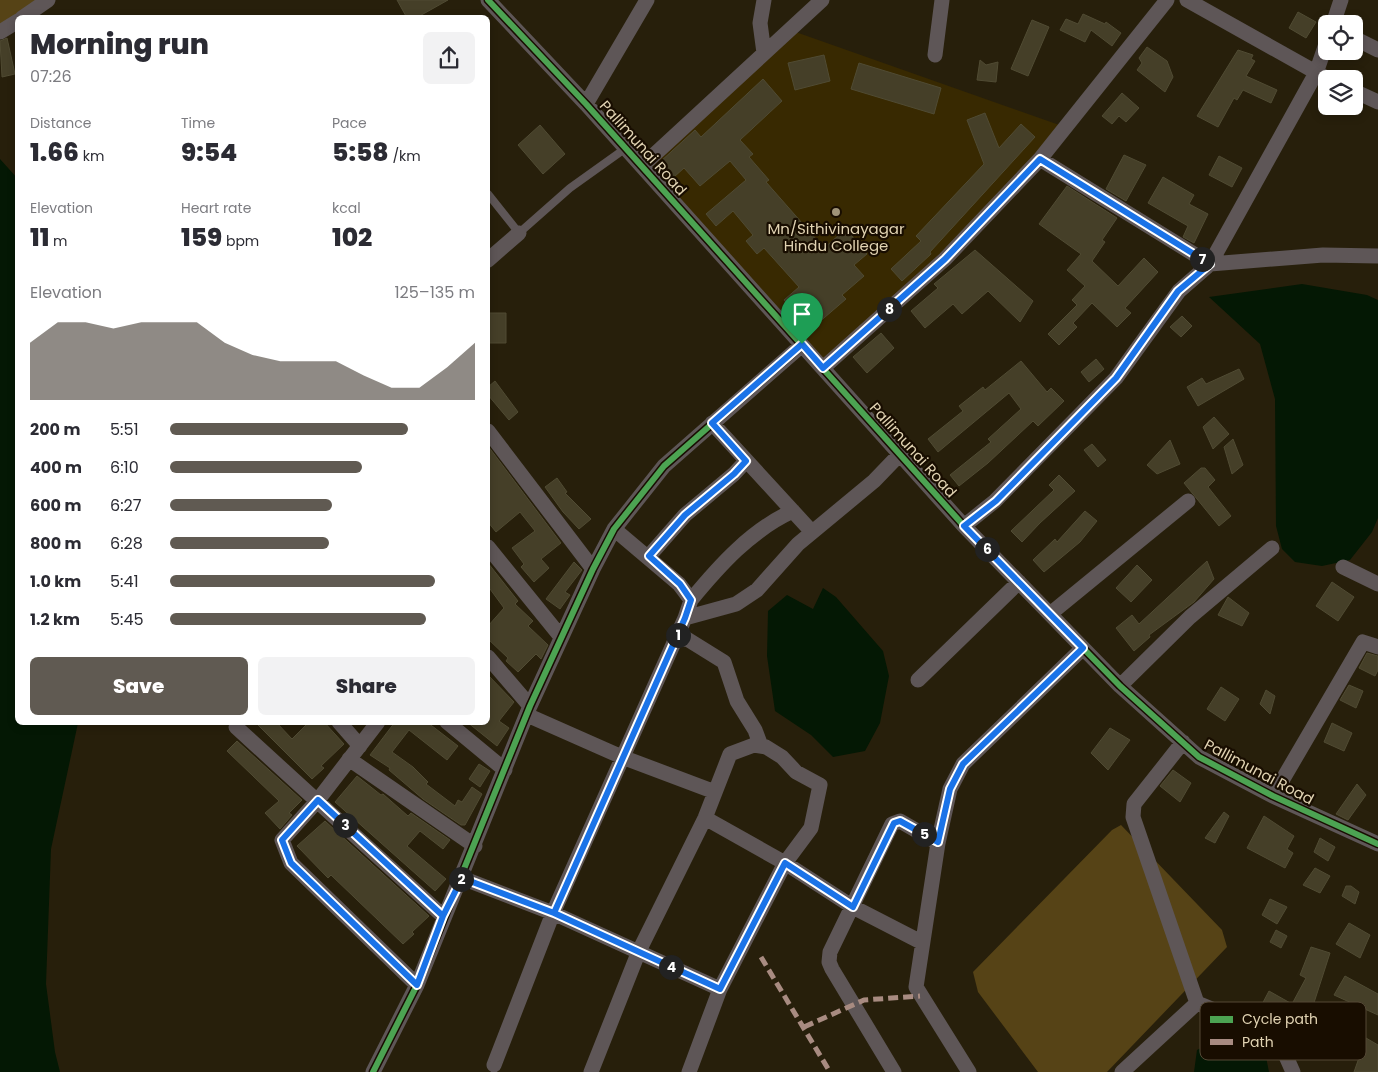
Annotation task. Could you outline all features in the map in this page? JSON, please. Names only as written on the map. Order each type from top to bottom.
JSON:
[{"type":"street","points":[[26,15],[48,0]]},
{"type":"street","name":"Pallimunai Road","points":[[488,0],[626,148],[964,526],[1120,686],[1199,757],[1273,796],[1378,844]]},
{"type":"street","points":[[586,104],[647,0]]},
{"type":"street","points":[[764,0],[760,23],[764,53]]},
{"type":"street","points":[[642,166],[822,0]]},
{"type":"street","points":[[935,55],[942,0]]},
{"type":"street","points":[[823,368],[945,259],[1040,159],[1167,0]]},
{"type":"street","points":[[1187,0],[1318,74]]},
{"type":"street","points":[[1336,15],[1341,0]]},
{"type":"street","points":[[0,32],[15,23]]},
{"type":"street","points":[[1363,42],[1378,50]]},
{"type":"street","points":[[964,526],[996,501],[1116,378],[1178,291],[1210,264],[1318,83]]},
{"type":"street","points":[[1363,95],[1378,102]]},
{"type":"street","points":[[1040,159],[1210,264],[1323,255],[1378,256]]},
{"type":"street","points":[[490,258],[519,233]]},
{"type":"street","points":[[373,1072],[417,985],[443,916],[462,878],[528,711],[593,569],[614,529],[664,466],[802,344]]},
{"type":"street","points":[[712,423],[812,532]]},
{"type":"street","points":[[490,434],[593,569]]},
{"type":"street","points":[[685,618],[736,604],[757,590],[798,544],[874,481],[900,454]]},
{"type":"street","points":[[649,556],[685,515],[734,474],[746,461]]},
{"type":"street","points":[[1050,614],[1188,501]]},
{"type":"street","points":[[494,1066],[554,913],[685,618],[691,600],[724,561],[780,516],[793,511]]},
{"type":"street","points":[[614,529],[649,556],[680,584],[691,600]]},
{"type":"street","points":[[1120,686],[1190,617],[1272,548]]},
{"type":"street","points":[[490,549],[561,638]]},
{"type":"street","points":[[1343,567],[1378,584]]},
{"type":"street","points":[[918,680],[1019,582]]},
{"type":"street","points":[[675,640],[687,639],[724,662],[737,700],[763,747]]},
{"type":"street","points":[[1273,796],[1363,642],[1378,647]]},
{"type":"street","points":[[969,1072],[916,987],[921,942],[938,842],[950,789],[963,764],[1083,648]]},
{"type":"street","points":[[490,660],[528,711],[622,758],[715,792]]},
{"type":"street","points":[[342,725],[360,746]]},
{"type":"street","points":[[376,725],[318,800],[282,840],[291,863],[417,985]]},
{"type":"street","points":[[451,725],[505,770]]},
{"type":"street","points":[[236,727],[443,916]]},
{"type":"street","points":[[1122,1072],[1198,1003],[1133,817],[1134,804],[1182,742]]},
{"type":"street","points":[[591,1072],[638,952],[704,818],[730,754],[754,745],[763,747],[782,758],[796,772],[814,782],[811,828],[785,863],[720,989],[689,1072]]},
{"type":"street","points":[[349,759],[475,846]]},
{"type":"street","points":[[704,818],[785,863],[853,907],[921,942]]},
{"type":"street","points":[[894,1072],[829,962],[830,952],[894,823],[900,821],[938,842]]},
{"type":"street","points":[[462,878],[554,913],[720,989]]},
{"type":"street","points":[[1288,1060],[1293,1072]]},
{"type":"lane","points":[[490,197],[519,233],[570,188],[626,148]]},
{"type":"shaded area","points":[[0,0],[48,0],[26,15],[15,15],[15,22],[0,32]]},
{"type":"shaded area","name":"Mn/Sithivinayagar Hindu College","points":[[790,30],[1065,127],[1040,159],[823,368],[642,166]]},
{"type":"shaded area","points":[[0,159],[15,176],[15,725],[78,725],[51,849],[46,984],[55,1052],[60,1072],[0,1072]]},
{"type":"shaded area","points":[[1302,284],[1367,295],[1378,300],[1378,518],[1372,532],[1350,560],[1322,566],[1295,562],[1282,549],[1276,526],[1275,399],[1260,344],[1209,297]]},
{"type":"shaded area","points":[[823,588],[836,597],[883,651],[889,676],[880,723],[865,751],[833,757],[811,735],[775,711],[767,656],[768,611],[787,595],[813,609]]},
{"type":"shaded area","points":[[1121,825],[1222,930],[1227,947],[1107,1072],[1038,1072],[978,992],[973,972],[1112,830]]},
{"type":"shaded area","points":[[1200,1048],[1200,1060],[1267,1060],[1269,1072],[1194,1072],[1197,1050]]},
{"type":"building","points":[[397,0],[448,0],[421,15],[405,15]]},
{"type":"building","points":[[1298,12],[1316,22],[1306,38],[1289,28]]},
{"type":"building","points":[[1083,14],[1105,24],[1106,22],[1121,33],[1112,46],[1091,30],[1085,42],[1060,30],[1066,19],[1078,24]]},
{"type":"building","points":[[1032,20],[1049,27],[1028,76],[1011,69]]},
{"type":"building","points":[[7,38],[15,74],[2,77],[0,41]]},
{"type":"building","points":[[1147,47],[1167,61],[1173,77],[1165,92],[1137,70],[1142,63],[1139,58]]},
{"type":"building","points":[[1238,50],[1253,55],[1251,59],[1255,61],[1246,76],[1277,90],[1271,103],[1243,90],[1237,100],[1234,98],[1218,127],[1197,116]]},
{"type":"building","points":[[824,55],[830,81],[795,90],[788,63]]},
{"type":"building","points":[[980,60],[986,65],[998,62],[996,82],[977,80]]},
{"type":"building","points":[[859,63],[941,88],[934,114],[851,89]]},
{"type":"building","points":[[763,79],[782,101],[740,140],[753,154],[749,157],[769,180],[766,182],[824,248],[846,229],[867,254],[854,265],[864,276],[842,295],[846,299],[810,330],[784,300],[799,287],[764,248],[757,254],[746,241],[753,235],[733,211],[716,226],[706,214],[746,180],[730,161],[700,186],[684,168],[674,177],[660,162],[695,130],[701,137]]},
{"type":"building","points":[[1122,93],[1139,108],[1126,122],[1119,116],[1112,124],[1102,116]]},
{"type":"building","points":[[985,113],[999,148],[1021,124],[1035,137],[930,252],[931,254],[902,281],[891,269],[921,241],[916,236],[984,164],[967,120]]},
{"type":"building","points":[[540,125],[565,154],[543,174],[518,145]]},
{"type":"building","points":[[1124,155],[1146,165],[1126,201],[1106,189]]},
{"type":"building","points":[[1219,156],[1242,168],[1232,187],[1209,175]]},
{"type":"building","points":[[1163,177],[1194,195],[1189,204],[1208,214],[1194,243],[1183,237],[1188,226],[1148,203]]},
{"type":"building","points":[[1067,186],[1117,218],[1102,240],[1105,242],[1092,261],[1118,286],[1144,258],[1158,272],[1125,308],[1131,313],[1117,327],[1092,303],[1073,323],[1077,327],[1059,345],[1048,334],[1077,305],[1072,300],[1085,286],[1067,270],[1081,254],[1039,224]]},
{"type":"building","points":[[975,250],[1033,301],[1020,322],[988,291],[962,314],[953,304],[925,328],[911,311],[938,288],[934,284]]},
{"type":"building","points":[[490,313],[506,313],[506,343],[490,343]]},
{"type":"building","points":[[1182,316],[1192,326],[1181,337],[1170,327]]},
{"type":"building","points":[[881,333],[894,348],[867,373],[853,357]]},
{"type":"building","points":[[1096,359],[1104,369],[1089,382],[1081,372]]},
{"type":"building","points":[[1021,361],[1047,392],[1051,388],[1064,401],[1038,426],[1033,421],[988,463],[959,486],[950,475],[991,442],[988,439],[1021,409],[1009,393],[938,452],[928,439],[963,411],[959,406],[983,387],[985,390]]},
{"type":"building","points":[[1239,369],[1244,379],[1198,406],[1187,387],[1202,378],[1206,384]]},
{"type":"building","points":[[495,381],[518,412],[509,420],[490,397],[490,385]]},
{"type":"building","points":[[1214,417],[1229,434],[1213,449],[1203,427]]},
{"type":"building","points":[[1233,439],[1243,465],[1232,474],[1224,447]]},
{"type":"building","points":[[1170,440],[1180,464],[1157,474],[1147,465]]},
{"type":"building","points":[[1092,444],[1106,460],[1098,467],[1084,450]]},
{"type":"building","points":[[490,449],[561,543],[541,559],[549,568],[534,582],[521,567],[524,564],[512,548],[535,531],[520,512],[496,532],[490,524]]},
{"type":"building","points":[[1201,468],[1205,468],[1215,480],[1208,487],[1231,516],[1219,526],[1184,483]]},
{"type":"building","points":[[1059,475],[1075,491],[1022,542],[1011,531],[1054,490],[1049,485]]},
{"type":"building","points":[[557,478],[567,492],[565,493],[591,519],[579,529],[563,512],[545,487]]},
{"type":"building","points":[[1085,511],[1097,521],[1080,542],[1044,572],[1033,560],[1055,539],[1057,542]]},
{"type":"building","points":[[1207,561],[1214,579],[1194,602],[1149,635],[1150,637],[1134,651],[1116,628],[1132,615],[1139,624]]},
{"type":"building","points":[[574,562],[582,570],[565,592],[570,595],[560,609],[546,599]]},
{"type":"building","points":[[1137,565],[1152,580],[1131,602],[1116,588]]},
{"type":"building","points":[[490,566],[518,601],[515,604],[533,621],[528,626],[548,645],[541,659],[536,654],[518,672],[506,661],[508,658],[490,641],[490,624],[504,608],[490,589]]},
{"type":"building","points":[[1332,582],[1354,597],[1338,621],[1316,606]]},
{"type":"building","points":[[1228,597],[1249,613],[1242,626],[1218,615]]},
{"type":"building","points":[[1367,653],[1378,656],[1378,670],[1375,676],[1359,668]]},
{"type":"building","points":[[490,677],[514,702],[499,721],[509,728],[497,746],[471,725],[490,725]]},
{"type":"building","points":[[1349,685],[1363,691],[1356,708],[1340,700]]},
{"type":"building","points":[[1221,687],[1239,699],[1225,721],[1207,709]]},
{"type":"building","points":[[1266,690],[1275,696],[1270,714],[1260,704]]},
{"type":"building","points":[[1332,723],[1352,733],[1344,751],[1324,742]]},
{"type":"building","points":[[258,725],[279,725],[292,739],[306,725],[327,725],[344,744],[321,766],[324,768],[312,779]]},
{"type":"building","points":[[393,725],[431,725],[458,746],[447,760],[409,730],[392,752],[413,767],[428,782],[426,784],[455,806],[458,800],[462,802],[472,787],[482,794],[465,825],[461,825],[423,799],[389,770],[390,768],[370,755]]},
{"type":"building","points":[[1110,728],[1130,740],[1108,770],[1091,753]]},
{"type":"building","points":[[237,741],[302,800],[289,813],[292,815],[280,829],[265,813],[279,801],[227,751]]},
{"type":"building","points":[[479,764],[490,771],[480,787],[469,779]]},
{"type":"building","points":[[1173,770],[1191,783],[1180,802],[1160,786]]},
{"type":"building","points":[[357,776],[381,795],[383,794],[408,816],[411,813],[450,840],[443,849],[420,831],[407,846],[446,879],[435,891],[335,802]]},
{"type":"building","points":[[1357,784],[1366,795],[1348,820],[1336,814]]},
{"type":"building","points":[[1224,812],[1229,816],[1215,843],[1205,838]]},
{"type":"building","points":[[1264,816],[1294,836],[1287,849],[1293,853],[1285,868],[1247,848]]},
{"type":"building","points":[[325,821],[429,916],[412,932],[414,934],[403,944],[331,875],[328,878],[297,846]]},
{"type":"building","points":[[1320,838],[1335,847],[1328,861],[1314,852]]},
{"type":"building","points":[[1315,868],[1330,876],[1320,893],[1303,885]]},
{"type":"building","points":[[1346,886],[1351,886],[1359,892],[1355,904],[1342,896]]},
{"type":"building","points":[[1270,899],[1287,907],[1277,924],[1262,915]]},
{"type":"building","points":[[1349,923],[1370,935],[1360,958],[1336,944]]},
{"type":"building","points":[[1276,930],[1287,936],[1281,948],[1270,942]]},
{"type":"building","points":[[1311,947],[1330,953],[1314,1002],[1293,1002],[1306,978],[1300,975]]},
{"type":"building","points":[[1345,976],[1378,994],[1378,1015],[1366,1010],[1366,1002],[1349,1002],[1334,995]]},
{"type":"building","points":[[1269,991],[1288,1002],[1263,1002]]},
{"type":"building","points":[[1366,1038],[1378,1045],[1378,1072],[1354,1072],[1358,1060],[1366,1060]]},
{"type":"marked path","points":[[761,957],[830,1072]]},
{"type":"marked path","points":[[804,1027],[864,1000],[920,996]]},
{"type":"cycle path","points":[[488,0],[586,104],[964,526],[1120,686],[1199,757],[1273,796],[1378,844]]},
{"type":"cycle path","points":[[373,1072],[417,985],[530,706],[593,569],[614,529],[664,466],[802,345]]},
{"type":"place","name":"Mn/Sithivinayagar Hindu College","points":[[836,212]]},
{"type":"route","points":[[802,344],[712,423],[746,461],[734,474],[685,515],[649,556],[680,584],[691,600],[685,618],[554,913],[462,878],[443,916],[417,985],[291,863],[282,840],[318,800],[443,916],[462,878],[508,895],[554,913],[720,989],[785,863],[853,907],[892,824],[900,821],[938,842],[950,789],[963,764],[1083,648],[964,526],[996,501],[1116,378],[1178,291],[1210,264],[1040,159],[945,259],[823,368],[802,344]]}]
